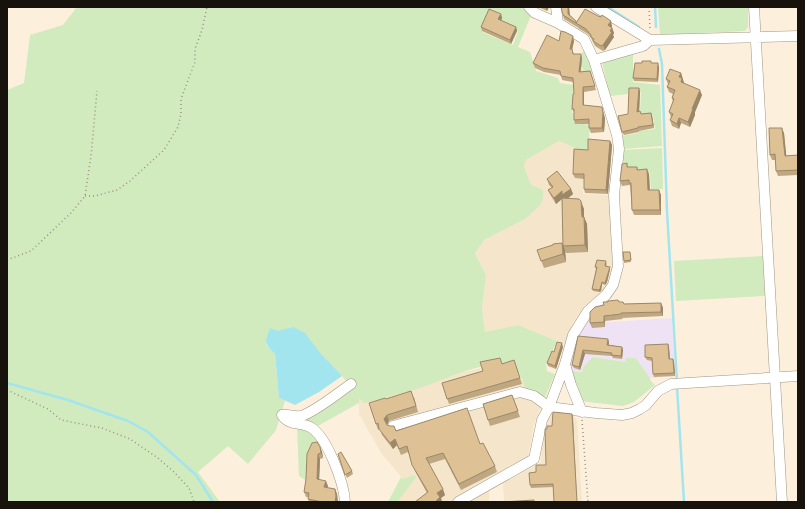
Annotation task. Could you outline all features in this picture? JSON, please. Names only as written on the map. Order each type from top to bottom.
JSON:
[{"type":"street","points":[[458,502],[534,459],[542,420],[549,407],[565,364],[573,335],[588,311],[606,295],[613,285],[618,266],[614,195],[619,160],[618,142],[606,95],[594,60],[584,39],[558,23],[535,13],[528,7]]},
{"type":"street","points":[[556,7],[558,23]]},
{"type":"street","points":[[596,7],[650,40],[798,36]]},
{"type":"street","points":[[754,7],[782,502]]},
{"type":"street","points":[[594,60],[643,46],[650,40]]},
{"type":"street","points":[[565,364],[571,385],[582,412]]},
{"type":"street","points":[[393,426],[520,392],[534,396],[549,407],[582,412],[622,415],[632,413],[646,405],[658,391],[671,384],[798,376]]},
{"type":"street","points":[[345,502],[341,479],[323,441],[316,431],[308,426],[291,423],[285,420],[282,415],[286,414],[291,416],[299,416],[308,414],[351,384]]},
{"type":"path","points":[[85,196],[95,196],[118,190],[130,182],[164,150],[178,128],[181,99],[194,62],[195,49],[202,30],[207,7]]},
{"type":"path","points":[[649,7],[650,40]]},
{"type":"path","points":[[7,260],[31,251],[71,213],[85,196],[91,156],[97,91]]},
{"type":"path","points":[[7,390],[48,409],[61,420],[102,428],[130,438],[158,458],[174,472],[189,488],[194,502]]},
{"type":"path","points":[[582,412],[588,502]]},
{"type":"shaded area","points":[[559,141],[585,151],[583,194],[612,195],[615,258],[609,286],[583,309],[573,323],[565,344],[518,325],[485,332],[482,308],[486,275],[475,253],[484,240],[525,219],[531,185],[524,166],[526,160]]},
{"type":"shaded area","points":[[672,318],[675,376],[650,378],[636,358],[626,358],[625,362],[593,357],[582,372],[569,371],[569,356],[578,330],[588,319],[606,320],[607,322]]},
{"type":"shaded area","points":[[498,364],[512,366],[521,376],[525,389],[545,397],[534,424],[528,457],[451,502],[400,502],[399,500],[414,475],[403,479],[381,453],[359,414],[359,397]]},
{"type":"shaded area","points":[[550,414],[572,414],[577,420],[582,502],[504,502],[503,483],[541,462],[542,439]]},
{"type":"shaded area","points":[[489,490],[489,502],[468,502]]},
{"type":"green space","points":[[77,7],[524,7],[532,13],[518,47],[530,52],[536,71],[558,78],[560,83],[573,85],[572,113],[583,114],[583,124],[590,125],[588,153],[559,141],[526,160],[524,166],[531,185],[543,190],[543,198],[540,205],[525,219],[484,240],[475,253],[486,275],[482,308],[485,332],[518,325],[557,341],[546,365],[547,371],[555,374],[545,397],[525,389],[521,376],[517,370],[511,366],[502,364],[491,365],[478,367],[417,389],[377,400],[364,403],[359,398],[359,403],[316,427],[294,421],[350,386],[293,327],[278,332],[266,341],[266,345],[275,354],[279,398],[285,401],[276,430],[248,464],[228,446],[198,472],[220,502],[7,502],[7,90],[24,83],[30,35],[63,25]],"holes":[[[492,12],[502,18],[500,24],[518,31],[513,45],[482,32],[489,13]]]},
{"type":"green space","points":[[658,7],[748,7],[748,27],[745,31],[660,35]]},
{"type":"green space","points":[[586,48],[594,73],[582,75],[583,68],[580,65],[581,54]]},
{"type":"green space","points":[[633,53],[633,82],[660,85],[662,146],[622,149],[621,136],[639,133],[639,131],[655,129],[653,116],[643,116],[640,114],[641,92],[628,91],[628,94],[610,96],[602,62]]},
{"type":"green space","points":[[662,148],[663,189],[651,190],[650,173],[639,174],[630,171],[629,167],[621,167],[622,150]]},
{"type":"green space","points":[[763,256],[765,296],[676,301],[674,261]]},
{"type":"green space","points":[[593,357],[625,362],[626,358],[636,358],[650,380],[655,385],[634,402],[623,406],[580,401],[569,371],[582,372],[584,366]]},
{"type":"green space","points":[[297,427],[306,428],[320,443],[313,445],[307,481],[299,476]]},
{"type":"green space","points":[[414,475],[416,477],[399,500],[400,502],[388,502],[401,477],[403,479]]},
{"type":"water","points":[[293,327],[305,333],[321,354],[342,376],[319,392],[295,405],[279,398],[275,354],[268,347],[266,342],[270,328],[278,331]]},
{"type":"building","points":[[561,7],[568,7],[568,14],[576,21],[576,23],[563,15]]},
{"type":"building","points":[[489,9],[501,14],[498,19],[516,27],[510,40],[481,27]]},
{"type":"building","points":[[585,9],[598,16],[601,17],[602,15],[611,21],[608,25],[612,28],[610,31],[612,32],[601,46],[593,41],[594,39],[586,29],[576,23]]},
{"type":"building","points":[[561,31],[573,36],[570,49],[572,49],[573,54],[581,54],[579,72],[590,71],[595,86],[583,87],[583,105],[602,107],[602,128],[589,128],[589,119],[574,120],[574,109],[572,109],[574,94],[573,78],[561,76],[560,71],[543,68],[533,63],[547,35],[559,41]]},
{"type":"building","points":[[642,61],[658,63],[657,79],[633,78],[635,63],[642,63]]},
{"type":"building","points":[[670,69],[681,73],[679,77],[682,78],[681,82],[700,90],[688,122],[679,118],[677,124],[670,120],[673,114],[669,112],[674,99],[672,98],[675,90],[667,87],[670,81],[666,79]]},
{"type":"building","points":[[629,88],[639,88],[637,112],[640,111],[641,114],[651,113],[653,125],[638,127],[622,132],[618,116],[628,114]]},
{"type":"building","points":[[769,128],[782,128],[785,156],[798,155],[798,170],[776,171],[775,154],[770,155]]},
{"type":"building","points":[[588,139],[610,141],[606,190],[584,189],[584,174],[573,174],[574,149],[588,150]]},
{"type":"building","points":[[627,163],[627,167],[637,167],[637,170],[647,169],[648,190],[659,190],[660,210],[632,210],[631,183],[629,183],[629,180],[620,181],[622,164]]},
{"type":"building","points":[[557,171],[571,189],[562,195],[562,191],[554,198],[548,190],[553,187],[547,179]]},
{"type":"building","points":[[562,198],[579,199],[581,201],[582,217],[584,217],[585,245],[563,246]]},
{"type":"building","points":[[562,243],[563,254],[541,261],[537,250],[553,244]]},
{"type":"building","points":[[623,252],[630,252],[631,260],[624,261]]},
{"type":"building","points":[[597,260],[606,261],[605,266],[610,267],[605,283],[602,282],[599,290],[592,289]]},
{"type":"building","points":[[618,300],[624,304],[661,303],[661,312],[621,313],[604,316],[604,322],[590,323],[590,312],[595,307],[604,305],[603,302]]},
{"type":"building","points":[[578,336],[608,339],[607,345],[622,347],[621,356],[611,355],[612,353],[583,350],[579,367],[572,365]]},
{"type":"building","points":[[557,342],[562,343],[555,366],[547,363],[552,351],[554,352]]},
{"type":"building","points":[[668,344],[669,359],[673,359],[674,373],[653,374],[652,358],[645,357],[645,345]]},
{"type":"building","points":[[500,358],[502,364],[514,360],[520,378],[447,399],[442,383],[483,371],[480,362]]},
{"type":"building","points":[[411,391],[416,406],[387,415],[384,419],[387,425],[394,426],[396,431],[467,408],[480,444],[483,443],[495,466],[459,484],[443,453],[426,458],[443,489],[437,493],[440,497],[435,502],[415,502],[428,492],[412,465],[407,446],[399,449],[395,439],[390,443],[379,429],[378,423],[376,424],[369,403]]},
{"type":"building","points":[[512,395],[518,411],[488,420],[483,404]]},
{"type":"building","points":[[553,412],[572,414],[577,502],[554,502],[553,484],[530,485],[529,473],[536,472],[536,465],[546,465],[545,429],[547,429],[547,426],[552,426]]},
{"type":"building","points":[[317,442],[321,453],[318,454],[317,479],[326,481],[324,487],[335,489],[335,502],[322,502],[308,499],[309,493],[304,492],[307,454],[312,443]]},
{"type":"building","points":[[341,452],[352,471],[345,475],[338,454]]},
{"type":"building","points":[[534,500],[534,502],[502,502]]},
{"type":"waterway","points":[[608,7],[639,27]]},
{"type":"waterway","points":[[655,7],[656,27]]},
{"type":"waterway","points":[[659,49],[662,64],[667,211],[677,382]]},
{"type":"waterway","points":[[7,383],[68,400],[128,421],[148,432],[196,475],[213,502]]},
{"type":"waterway","points":[[677,387],[684,502]]}]
